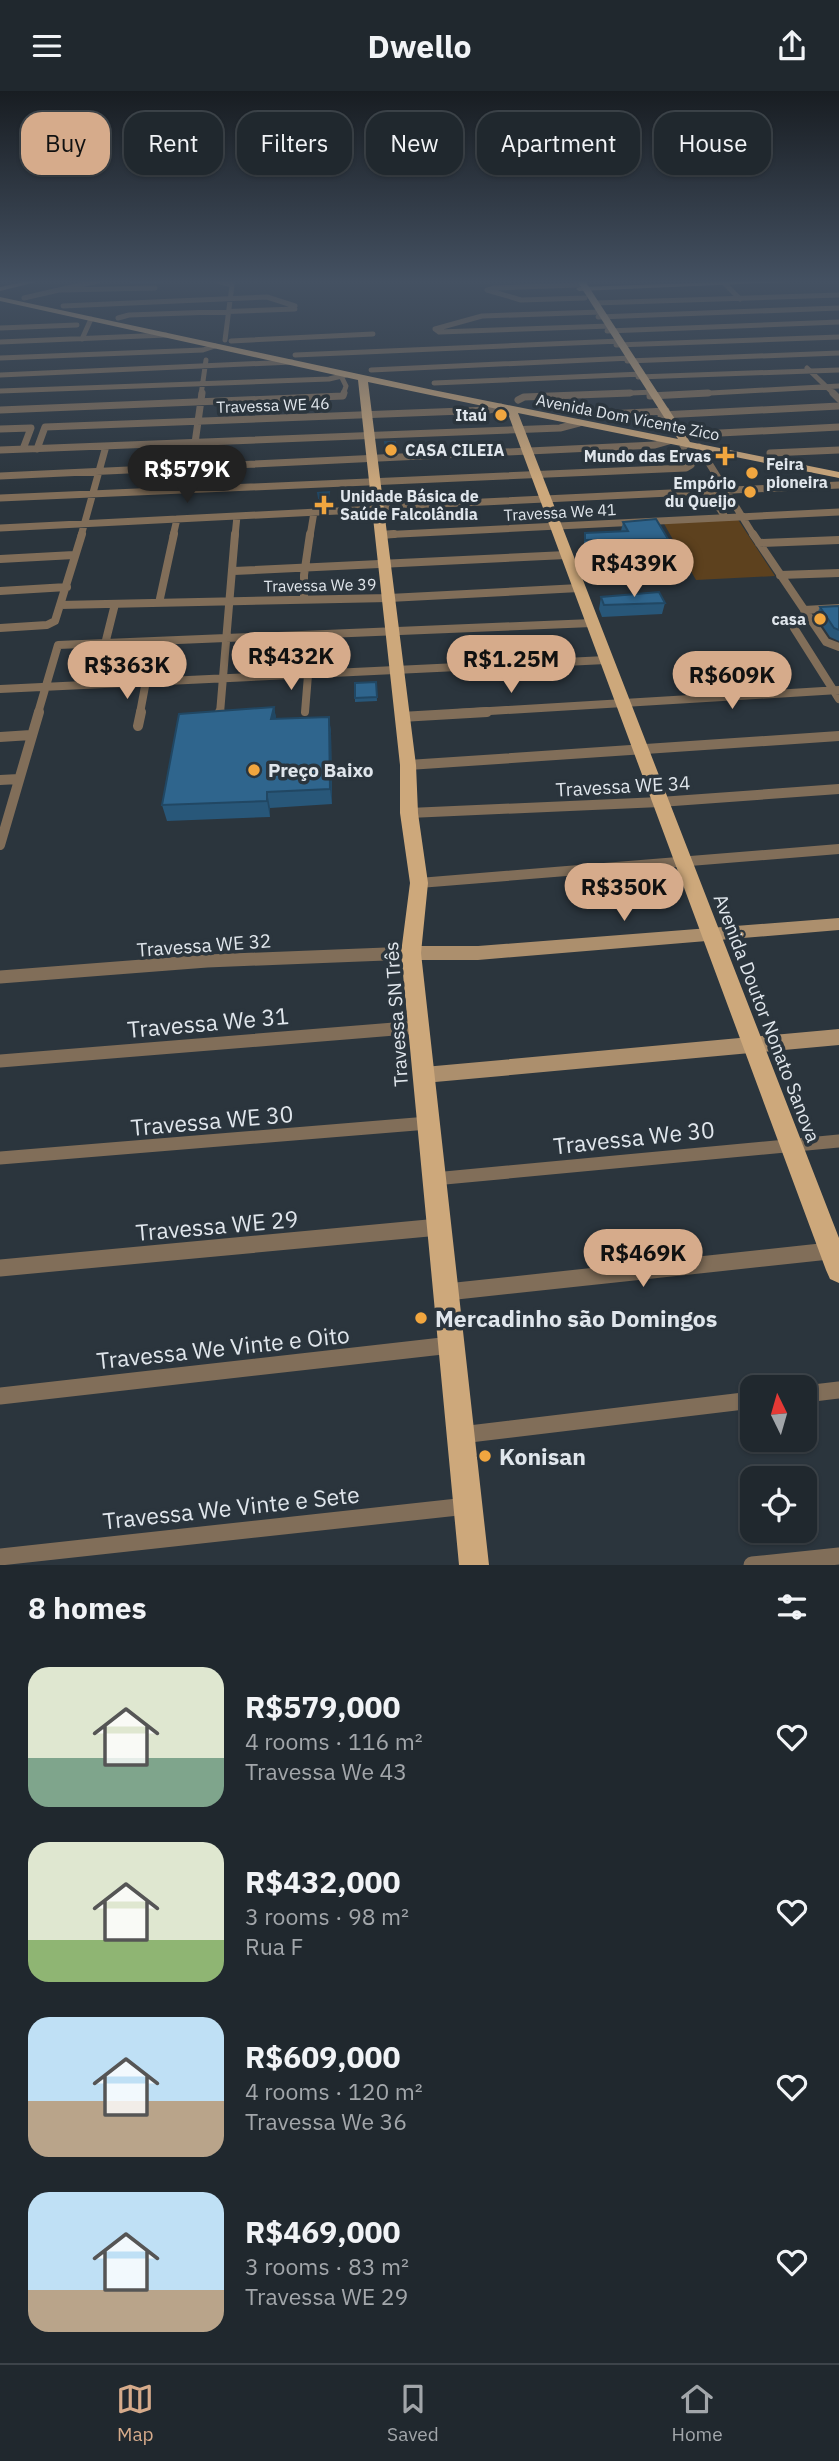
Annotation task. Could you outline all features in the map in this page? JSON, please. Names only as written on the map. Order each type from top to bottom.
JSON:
[{"type":"main road","name":"Avenida Dom Vicente Zico","points":[[226,350],[293,358],[510,405],[588,415],[635,425],[699,447],[839,475]]},
{"type":"main road","name":"Avenida Dom Vicente Zico","points":[[263,350],[345,376],[368,373],[434,383],[579,423],[626,433],[770,453],[839,468]]},
{"type":"main road","points":[[622,350],[664,413],[677,438]]},
{"type":"main road","name":"Travessa SN Três","points":[[368,373],[367,425],[370,459],[389,598],[408,765],[409,813],[419,883],[411,953],[474,1565]]},
{"type":"main road","points":[[510,405],[518,430]]},
{"type":"main road","points":[[626,433],[640,430],[635,425]]},
{"type":"main road","name":"Avenida Doutor Nonato Sanova","points":[[518,430],[752,1045],[837,1257]]},
{"type":"main road","points":[[411,953],[478,953],[839,924]]},
{"type":"main road","points":[[424,1075],[839,1037]]},
{"type":"street","points":[[0,358],[177,350]]},
{"type":"street","points":[[195,443],[202,383],[210,350]]},
{"type":"street","points":[[0,375],[205,366],[430,350]]},
{"type":"street","points":[[494,350],[510,390]]},
{"type":"street","points":[[787,350],[839,399]]},
{"type":"street","points":[[368,373],[392,367],[839,353]]},
{"type":"street","points":[[70,372],[77,355]]},
{"type":"street","points":[[55,372],[61,356]]},
{"type":"street","points":[[499,363],[507,380]]},
{"type":"street","points":[[434,383],[839,370]]},
{"type":"street","points":[[0,391],[345,376],[346,386],[343,396],[0,410]]},
{"type":"street","name":"Travessa WE 46","points":[[37,449],[46,427],[196,422],[367,425],[489,410],[510,405],[524,397],[839,386]]},
{"type":"street","points":[[52,408],[60,389]]},
{"type":"street","points":[[39,408],[47,390]]},
{"type":"street","points":[[588,415],[839,406]]},
{"type":"street","points":[[0,450],[195,443],[367,425],[518,430],[565,428],[579,423]]},
{"type":"street","points":[[0,475],[655,445],[677,438],[839,427]]},
{"type":"street","points":[[0,429],[31,428],[23,449]]},
{"type":"street","points":[[0,498],[688,467],[691,465],[677,438]]},
{"type":"street","points":[[0,628],[52,623],[67,587],[106,446]]},
{"type":"street","points":[[699,447],[724,491],[810,620],[826,642],[839,647]]},
{"type":"street","points":[[770,453],[839,450]]},
{"type":"street","points":[[0,529],[839,485]]},
{"type":"street","points":[[709,492],[725,517]]},
{"type":"street","points":[[304,599],[305,567],[314,512]]},
{"type":"street","points":[[742,517],[839,512]]},
{"type":"street","points":[[220,716],[229,639],[237,516]]},
{"type":"street","name":"Travessa We 41","points":[[380,535],[742,517]]},
{"type":"street","points":[[159,603],[177,519]]},
{"type":"street","points":[[759,544],[839,540]]},
{"type":"street","points":[[0,559],[74,555]]},
{"type":"street","points":[[234,571],[566,555]]},
{"type":"street","points":[[780,575],[839,573]]},
{"type":"street","points":[[0,591],[67,587]]},
{"type":"street","name":"Travessa We 39","points":[[60,605],[389,598],[579,588]]},
{"type":"street","points":[[95,684],[115,604]]},
{"type":"street","points":[[804,611],[839,608]]},
{"type":"street","points":[[810,620],[799,622],[794,628],[837,693]]},
{"type":"street","points":[[0,845],[58,645],[592,623]]},
{"type":"street","points":[[0,689],[396,673],[606,660]]},
{"type":"street","points":[[304,712],[308,675]]},
{"type":"street","points":[[138,726],[146,681]]},
{"type":"street","points":[[401,717],[837,693]]},
{"type":"street","points":[[0,737],[31,735]]},
{"type":"street","points":[[408,765],[839,736]]},
{"type":"street","points":[[0,781],[19,779]]},
{"type":"street","name":"Travessa WE 34","points":[[409,813],[660,803],[839,789]]},
{"type":"street","points":[[419,883],[839,849]]},
{"type":"street","name":"Travessa WE 32","points":[[0,977],[207,961],[411,953]]},
{"type":"street","name":"Travessa We 31","points":[[0,1061],[419,1027]]},
{"type":"street","name":"Travessa WE 30","points":[[0,1159],[428,1123]]},
{"type":"street","name":"Travessa We 30","points":[[434,1179],[839,1141]]},
{"type":"street","name":"Travessa WE 29","points":[[0,1268],[439,1227]]},
{"type":"street","points":[[444,1292],[837,1257]]},
{"type":"street","name":"Travessa We Vinte e Oito","points":[[0,1396],[451,1345]]},
{"type":"street","points":[[817,1393],[839,1390]]},
{"type":"street","points":[[461,1435],[740,1401]]},
{"type":"street","name":"Travessa We Vinte e Sete","points":[[0,1557],[468,1506]]},
{"type":"street","points":[[752,1565],[839,1556]]},
{"type":"shaded area","points":[[737,518],[775,576],[696,580],[663,522]]},
{"type":"shaded area","points":[[177,662],[175,674],[136,676],[139,664]]},
{"type":"building","points":[[385,442],[395,442],[396,447],[386,448]]},
{"type":"building","points":[[329,492],[328,498],[319,498],[318,493]]},
{"type":"building","points":[[656,519],[668,539],[585,540],[585,533],[628,531],[623,522]]},
{"type":"building","points":[[659,592],[665,603],[604,605],[601,597]]},
{"type":"building","points":[[839,606],[839,630],[834,628],[820,607]]},
{"type":"building","points":[[376,682],[377,697],[355,698],[355,683]]},
{"type":"building","name":"Preço Baixo","points":[[274,707],[271,719],[329,717],[330,789],[267,792],[267,801],[162,805],[179,714]]},
{"type":"place","name":"Itaú","points":[[501,415]]},
{"type":"place","name":"CASA CILEIA","points":[[391,450]]},
{"type":"place","name":"Mundo das Ervas","points":[[725,456]]},
{"type":"place","name":"Feira pioneira","points":[[752,473]]},
{"type":"place","name":"Empório du Queijo","points":[[750,492]]},
{"type":"place","name":"Unidade Básica de Saúde Falcolândia","points":[[324,505]]},
{"type":"place","name":"casa","points":[[820,619]]},
{"type":"place","name":"Preço Baixo","points":[[254,770]]},
{"type":"place","name":"Mercadinho são Domingos","points":[[421,1318]]},
{"type":"place","name":"Konisan","points":[[485,1456]]}]
